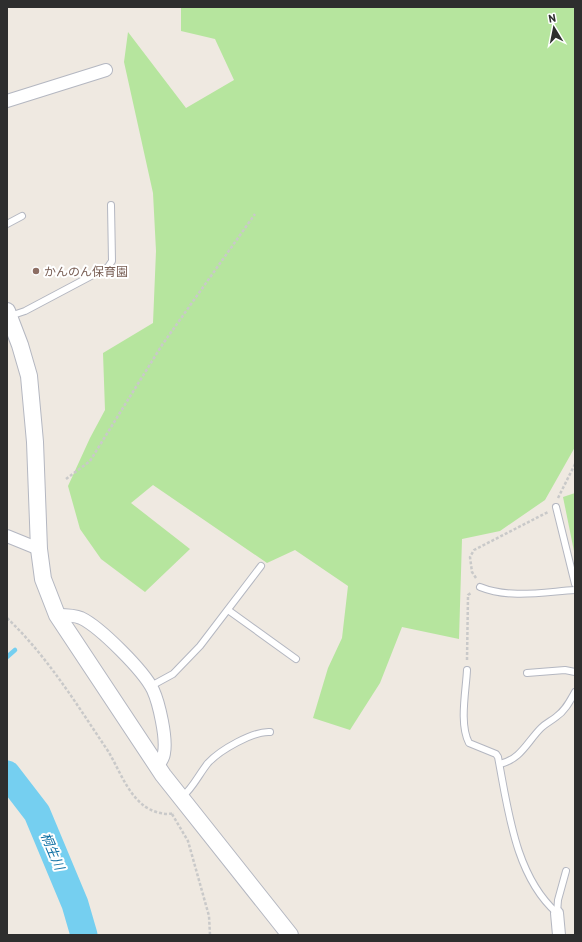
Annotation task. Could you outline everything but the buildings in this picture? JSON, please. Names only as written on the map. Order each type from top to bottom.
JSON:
[{"type":"street","points":[[7,101],[106,70]]},
{"type":"street","points":[[8,313],[29,376],[35,442],[39,549],[43,579],[57,615],[181,798],[290,935]]},
{"type":"street","points":[[7,536],[39,549]]},
{"type":"street","points":[[57,615],[76,616],[89,623],[139,670],[151,686],[158,704],[164,739],[165,751],[158,766]]},
{"type":"street","points":[[557,913],[559,935]]},
{"type":"lane","points":[[8,313],[25,311],[108,267],[112,261],[111,205]]},
{"type":"lane","points":[[7,224],[22,216]]},
{"type":"lane","points":[[556,507],[575,584]]},
{"type":"lane","points":[[151,686],[173,674],[200,646],[261,566]]},
{"type":"lane","points":[[480,587],[491,591],[516,594],[575,590]]},
{"type":"lane","points":[[228,610],[296,659]]},
{"type":"lane","points":[[467,670],[464,729],[466,738],[469,743],[496,754],[498,757],[507,813],[518,847],[533,884],[550,907],[557,913]]},
{"type":"lane","points":[[527,673],[565,670],[575,672]]},
{"type":"lane","points":[[500,764],[510,761],[517,756],[544,725],[564,710],[575,692]]},
{"type":"lane","points":[[181,798],[188,791],[208,763],[220,753],[255,734],[270,732]]},
{"type":"lane","points":[[557,913],[558,900],[566,871]]},
{"type":"path","points":[[66,479],[90,461],[162,345],[255,214]]},
{"type":"path","points":[[480,587],[472,572],[470,557],[474,550],[556,507],[559,493],[575,464]]},
{"type":"path","points":[[467,670],[468,595]]},
{"type":"path","points":[[7,618],[28,637],[68,690],[114,761],[127,787],[143,805],[158,812],[172,814],[191,848],[209,916],[210,935]]},
{"type":"green space","points":[[181,7],[575,7],[575,447],[545,500],[500,531],[462,539],[459,639],[402,627],[380,683],[350,730],[313,718],[328,668],[342,638],[348,586],[295,550],[267,563],[153,485],[131,503],[190,549],[145,592],[101,559],[80,529],[68,486],[90,438],[105,410],[103,353],[153,323],[156,251],[153,193],[124,62],[128,32],[186,108],[234,80],[215,39],[181,31]]},
{"type":"green space","points":[[575,493],[575,556],[563,497]]},
{"type":"waterway","points":[[7,657],[15,650]]},
{"type":"waterway","name":"桐生川","points":[[7,774],[37,813],[75,904],[84,935]]},
{"type":"place","name":"かんのん保育園","points":[[36,271]]}]
